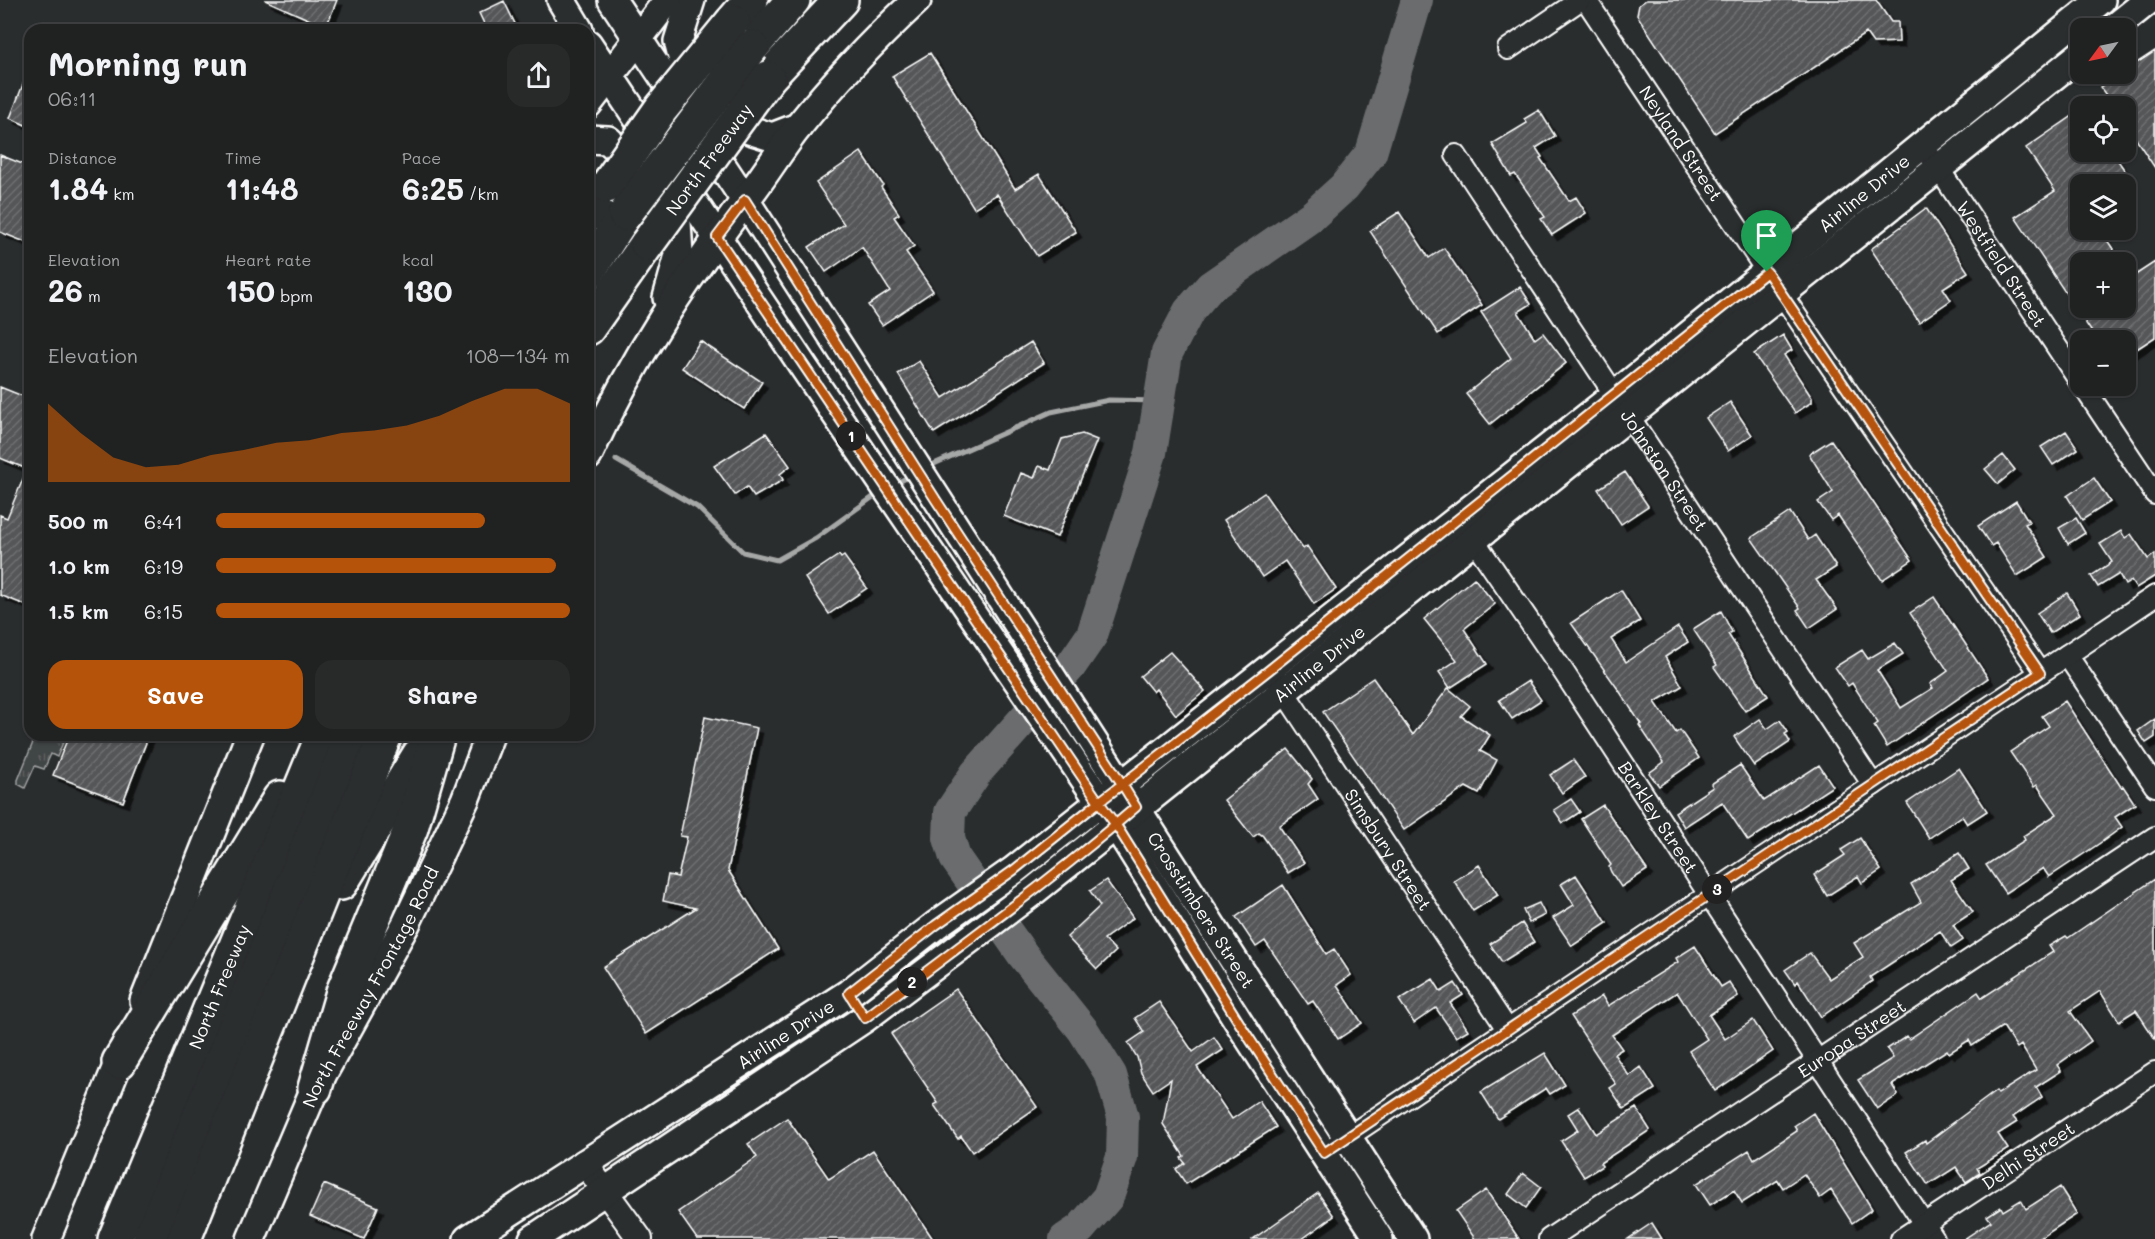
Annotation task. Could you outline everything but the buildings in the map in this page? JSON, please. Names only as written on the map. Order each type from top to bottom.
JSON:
[{"type":"highway","name":"North Freeway","points":[[594,263],[625,214],[752,47],[793,0]]},
{"type":"highway","name":"North Freeway","points":[[594,318],[768,78],[841,0]]},
{"type":"highway","points":[[594,206],[661,109],[742,10]]},
{"type":"highway","points":[[594,339],[622,277]]},
{"type":"highway","points":[[119,1062],[314,741]]},
{"type":"highway","name":"North Freeway","points":[[115,1239],[321,741]]},
{"type":"highway","name":"North Freeway","points":[[150,1239],[350,741]]},
{"type":"highway","points":[[184,1239],[383,741]]},
{"type":"highway","points":[[297,953],[394,799],[428,741]]},
{"type":"highway","points":[[315,1088],[343,992],[411,828],[436,741]]},
{"type":"main road","points":[[561,0],[575,24]]},
{"type":"main road","name":"Crosstimbers Street","points":[[612,0],[745,200],[1413,1239]]},
{"type":"main road","points":[[594,96],[668,0]]},
{"type":"main road","points":[[691,0],[678,41],[684,65],[740,127],[772,137],[798,127]]},
{"type":"main road","points":[[594,443],[616,395],[661,319],[717,237],[798,127],[888,26],[916,0]]},
{"type":"main road","name":"Airline Drive","points":[[1621,406],[1767,272],[2101,0]]},
{"type":"main road","points":[[2126,18],[2149,0]]},
{"type":"main road","name":"Crosstimbers Street","points":[[594,54],[903,514],[1116,825],[1240,1024],[1379,1239]]},
{"type":"main road","name":"Airline Drive","points":[[468,1239],[849,993],[936,925],[1014,870],[1269,670],[1465,529],[1621,406],[1782,295],[2070,63]]},
{"type":"main road","points":[[594,139],[608,140],[636,166],[676,222],[679,255],[661,319]]},
{"type":"main road","points":[[839,418],[873,399]]},
{"type":"main road","name":"Airline Drive","points":[[533,1239],[865,1018],[1035,890],[1136,807],[1285,692],[1465,529]]},
{"type":"main road","points":[[958,593],[984,574]]},
{"type":"main road","points":[[46,1239],[248,741]]},
{"type":"main road","name":"North Freeway Frontage Road","points":[[251,1239],[315,1088],[406,924],[465,800],[488,741]]},
{"type":"main road","points":[[849,993],[865,1018]]},
{"type":"main road","points":[[1240,1024],[1263,1008]]},
{"type":"street","points":[[1508,50],[1580,0]]},
{"type":"street","name":"Neyland Street","points":[[1586,0],[1782,295],[2040,673]]},
{"type":"street","name":"Westfield Street","points":[[1923,145],[2070,366]]},
{"type":"street","name":"Johnston Street","points":[[1456,155],[1873,785]]},
{"type":"street","name":"Westfield Street","points":[[2090,396],[2155,494]]},
{"type":"street","name":"Barkley Street","points":[[1465,529],[1563,671],[1929,1231]]},
{"type":"street","points":[[1324,1153],[2155,596]]},
{"type":"street","points":[[2067,655],[2155,786]]},
{"type":"street","name":"Simsbury Street","points":[[1269,670],[1507,1029]]},
{"type":"street","name":"Europa Street","points":[[1549,1239],[1818,1063],[2155,837]]},
{"type":"street","name":"Delhi Street","points":[[1901,1239],[1929,1231],[2155,1072]]},
{"type":"street","points":[[584,1162],[640,1239]]},
{"type":"green space","points":[[34,741],[64,741],[57,757],[51,754],[44,769],[35,766],[25,788],[18,784]]},
{"type":"waterway","points":[[1065,1239],[1080,1229],[1108,1197],[1122,1157],[1123,1117],[1111,1075],[1083,1030],[1023,955],[955,858],[949,838],[950,812],[976,773],[1070,667],[1092,635],[1151,453],[1167,353],[1189,311],[1210,287],[1312,216],[1344,187],[1371,153],[1417,0]]},
{"type":"waterway","points":[[925,468],[1051,412],[1109,400],[1159,401]]},
{"type":"waterway","points":[[616,460],[697,507],[743,552],[777,560],[816,538],[880,492]]},
{"type":"waterway","points":[[893,485],[912,475]]},
{"type":"route","points":[[1767,272],[1269,670],[1133,776],[1122,784],[1099,802],[717,237],[745,200],[936,500],[1122,784],[1136,807],[1116,825],[1035,890],[865,1018],[849,993],[936,925],[1014,870],[1099,802],[1116,825],[1240,1024],[1324,1153],[2040,673],[1767,272]]}]
